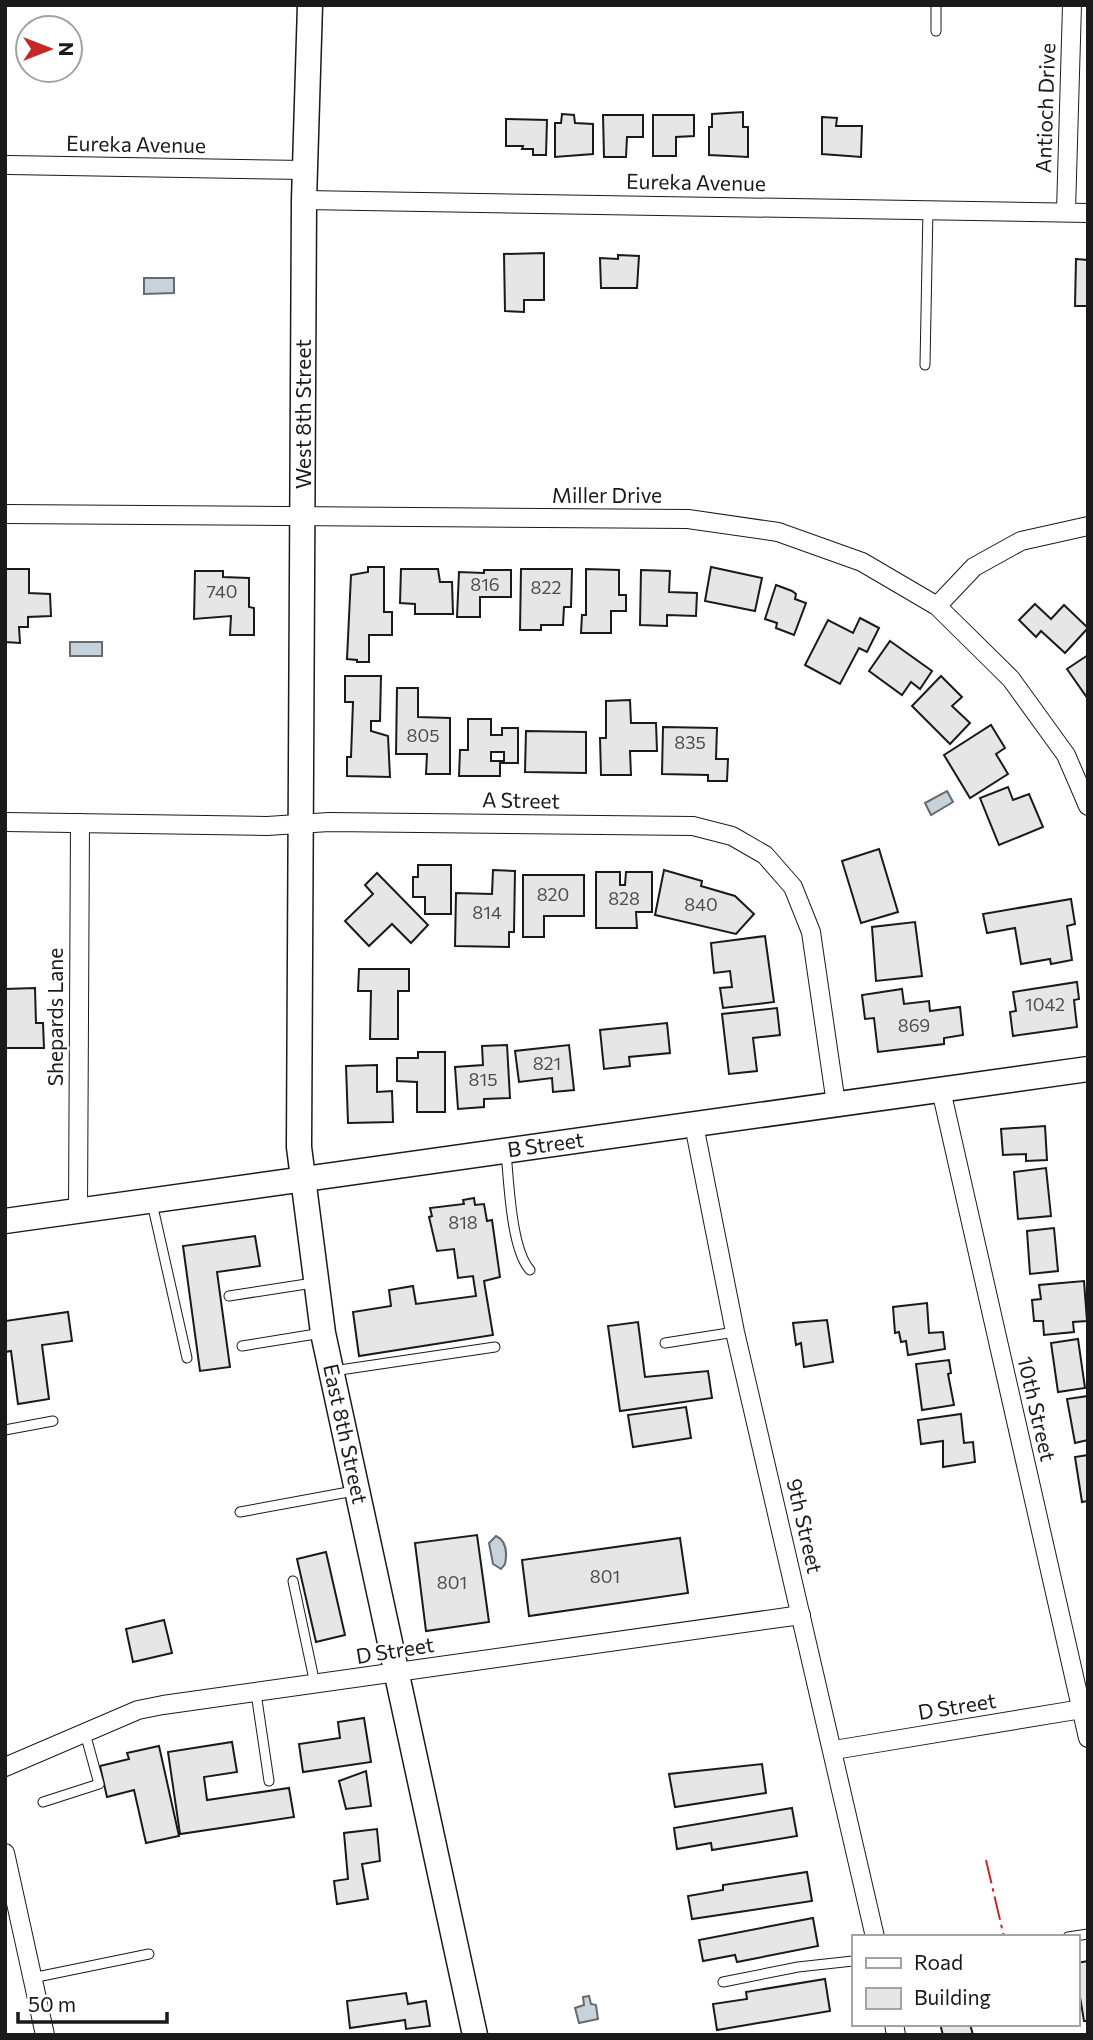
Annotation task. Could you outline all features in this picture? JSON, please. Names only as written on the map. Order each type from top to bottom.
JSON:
[{"type":"street","name":"West 8th Street","points":[[300,823],[304,200],[310,5]]},
{"type":"street","name":"Antioch Drive","points":[[1066,211],[1072,5]]},
{"type":"street","name":"Eureka Avenue","points":[[8,165],[305,170]]},
{"type":"street","name":"Eureka Avenue","points":[[304,200],[1088,213]]},
{"type":"street","name":"Miller Drive","points":[[5,514],[675,519],[778,532],[862,562],[937,606],[1011,679],[1066,755],[1088,806]]},
{"type":"street","points":[[937,606],[974,568],[1021,541],[1088,526]]},
{"type":"street","name":"A Street","points":[[5,822],[267,826],[300,823],[693,826],[732,836],[765,855],[793,887],[811,932],[836,1104]]},
{"type":"street","name":"Shepards Lane","points":[[78,1211],[80,823]]},
{"type":"street","name":"East 8th Street","points":[[300,823],[299,1147],[315,1282],[355,1491],[475,2035]]},
{"type":"street","name":"B Street","points":[[5,1221],[1088,1069]]},
{"type":"street","name":"10th Street","points":[[941,1090],[1085,1709],[1088,1738]]},
{"type":"street","name":"9th Street","points":[[694,1125],[735,1332],[834,1750],[875,1935]]},
{"type":"street","name":"D Street","points":[[5,1767],[138,1710],[801,1615]]},
{"type":"street","name":"D Street","points":[[834,1750],[1085,1709]]},
{"type":"street","points":[[5,1853],[17,1924],[33,1978],[45,2035]]},
{"type":"lane","points":[[936,5],[936,31]]},
{"type":"lane","points":[[925,365],[929,209]]},
{"type":"lane","points":[[505,1151],[519,1244],[524,1264],[530,1270]]},
{"type":"lane","points":[[151,1201],[187,1359]]},
{"type":"lane","points":[[229,1296],[315,1282]]},
{"type":"lane","points":[[665,1343],[735,1332]]},
{"type":"lane","points":[[242,1346],[323,1333]]},
{"type":"lane","points":[[331,1371],[495,1347]]},
{"type":"lane","points":[[5,1430],[53,1421]]},
{"type":"lane","points":[[240,1512],[355,1491]]},
{"type":"lane","points":[[293,1581],[316,1686]]},
{"type":"lane","points":[[256,1693],[269,1781]]},
{"type":"lane","points":[[43,1802],[99,1784],[85,1733]]},
{"type":"lane","points":[[33,1978],[149,1954]]},
{"type":"lane","points":[[723,1982],[798,1967],[852,1961]]},
{"type":"shaded area","points":[[144,278],[174,278],[174,293],[144,294]]},
{"type":"shaded area","points":[[70,642],[102,642],[102,656],[70,656]]},
{"type":"shaded area","points":[[947,791],[953,802],[931,815],[925,803]]},
{"type":"shaded area","points":[[496,1536],[505,1548],[505,1564],[501,1569],[493,1564],[489,1543]]},
{"type":"shaded area","points":[[589,1996],[591,2004],[596,2005],[598,2019],[579,2023],[575,2008],[584,2005],[583,1997]]},
{"type":"building","points":[[743,112],[743,127],[748,127],[748,157],[709,155],[712,114]]},
{"type":"building","points":[[562,114],[574,115],[575,123],[593,124],[593,154],[555,157],[555,123],[561,123]]},
{"type":"building","points":[[603,115],[643,115],[643,137],[627,137],[626,157],[604,157]]},
{"type":"building","points":[[653,115],[694,115],[694,136],[676,137],[676,156],[653,156]]},
{"type":"building","points":[[822,117],[837,118],[836,126],[862,126],[861,157],[822,154]]},
{"type":"building","points":[[506,119],[547,120],[546,155],[533,155],[533,149],[522,149],[523,146],[506,146]]},
{"type":"building","points":[[544,253],[544,300],[524,300],[524,312],[505,311],[504,254]]},
{"type":"building","points":[[618,255],[639,256],[637,288],[601,288],[600,258],[618,259]]},
{"type":"building","points":[[1076,259],[1088,260],[1088,306],[1075,306]]},
{"type":"building","points":[[368,567],[384,567],[384,612],[392,612],[392,635],[369,635],[369,662],[357,662],[347,659],[351,575],[368,572]]},
{"type":"building","points":[[711,567],[762,578],[755,611],[705,601]]},
{"type":"building","points":[[5,569],[29,569],[29,593],[50,594],[51,616],[28,617],[28,627],[19,627],[20,643],[5,642]]},
{"type":"building","points":[[401,569],[438,569],[440,582],[452,582],[453,614],[415,614],[415,604],[400,603]]},
{"type":"building","points":[[521,569],[572,569],[571,607],[564,607],[563,625],[541,625],[541,630],[520,630]]},
{"type":"building","points":[[586,569],[619,570],[619,595],[626,595],[626,611],[611,611],[611,633],[581,633],[582,615],[586,615]]},
{"type":"building","points":[[484,570],[511,570],[511,597],[480,597],[480,617],[457,617],[459,572],[484,573]]},
{"type":"building","points":[[641,570],[670,571],[669,592],[697,593],[696,616],[667,615],[667,626],[640,625]]},
{"type":"building","points":[[195,571],[223,571],[223,577],[249,578],[249,607],[254,608],[254,635],[230,635],[231,616],[194,619]]},
{"type":"building","points":[[776,585],[792,591],[796,594],[795,599],[806,603],[794,635],[776,628],[777,623],[765,619]]},
{"type":"building","points":[[1035,604],[1051,619],[1064,605],[1088,628],[1065,653],[1041,631],[1036,637],[1019,620]]},
{"type":"building","points":[[860,618],[879,628],[867,652],[859,648],[840,684],[805,665],[828,620],[853,633]]},
{"type":"building","points":[[890,641],[932,671],[920,689],[911,682],[902,695],[869,671]]},
{"type":"building","points":[[1088,655],[1088,699],[1067,669]]},
{"type":"building","points":[[345,676],[381,676],[380,721],[371,721],[371,731],[388,736],[390,777],[347,776],[347,757],[351,757],[353,702],[345,702]]},
{"type":"building","points":[[941,676],[962,697],[952,706],[970,723],[950,744],[912,706]]},
{"type":"building","points":[[397,688],[418,688],[418,717],[450,718],[450,774],[426,774],[427,754],[396,754]]},
{"type":"building","points":[[630,700],[631,723],[656,723],[657,751],[630,751],[631,775],[601,775],[600,738],[606,738],[606,701]]},
{"type":"building","points":[[468,719],[491,719],[491,735],[502,735],[502,728],[518,728],[518,763],[500,763],[500,776],[459,776],[460,750],[468,750]],"holes":[[[491,752],[504,752],[504,761],[491,761]]]},
{"type":"building","points":[[991,725],[1005,748],[996,754],[1008,774],[970,798],[944,755]]},
{"type":"building","points":[[663,727],[717,728],[716,759],[728,759],[727,781],[708,781],[708,775],[662,774]]},
{"type":"building","points":[[526,731],[586,732],[586,773],[525,772]]},
{"type":"building","points":[[1008,787],[1013,800],[1029,794],[1043,827],[999,845],[980,798]]},
{"type":"building","points":[[879,849],[898,912],[861,923],[842,861]]},
{"type":"building","points":[[418,865],[451,865],[451,914],[425,914],[425,897],[413,897],[413,877],[418,877]]},
{"type":"building","points":[[493,870],[515,871],[514,932],[509,932],[509,947],[455,946],[456,893],[492,894]]},
{"type":"building","points":[[664,870],[702,881],[701,886],[735,896],[754,914],[736,934],[655,915]]},
{"type":"building","points":[[596,872],[620,872],[620,885],[625,885],[626,872],[652,872],[652,912],[636,912],[637,928],[596,928]]},
{"type":"building","points":[[377,873],[428,925],[411,943],[392,924],[369,946],[345,921],[373,894],[365,885]]},
{"type":"building","points":[[523,875],[584,875],[584,916],[544,916],[544,937],[523,937]]},
{"type":"building","points":[[1071,899],[1075,924],[1067,926],[1072,960],[1051,964],[1050,959],[1021,964],[1015,928],[987,933],[983,914]]},
{"type":"building","points":[[915,922],[922,976],[876,981],[872,927]]},
{"type":"building","points":[[765,936],[774,1002],[723,1008],[720,988],[732,987],[730,971],[714,973],[711,943]]},
{"type":"building","points":[[359,969],[409,969],[409,991],[398,991],[398,1039],[370,1039],[371,991],[358,991]]},
{"type":"building","points":[[1077,982],[1079,999],[1074,1000],[1077,1027],[1013,1036],[1010,1012],[1016,1011],[1013,992]]},
{"type":"building","points":[[35,988],[36,1023],[43,1023],[44,1048],[5,1048],[5,989]]},
{"type":"building","points":[[902,989],[904,1004],[929,1001],[930,1011],[960,1007],[963,1035],[944,1038],[944,1044],[878,1052],[874,1018],[865,1019],[862,995]]},
{"type":"building","points":[[777,1008],[780,1035],[753,1038],[757,1071],[729,1074],[722,1014]]},
{"type":"building","points":[[667,1023],[670,1053],[629,1057],[630,1066],[604,1069],[600,1030]]},
{"type":"building","points":[[507,1045],[510,1098],[484,1099],[484,1107],[458,1109],[455,1067],[483,1065],[482,1046]]},
{"type":"building","points":[[569,1045],[574,1090],[553,1092],[552,1078],[519,1082],[515,1051]]},
{"type":"building","points":[[418,1052],[445,1052],[445,1112],[417,1112],[417,1082],[397,1081],[397,1058],[418,1058]]},
{"type":"building","points":[[377,1065],[377,1092],[392,1091],[393,1122],[348,1123],[346,1066]]},
{"type":"building","points":[[1045,1126],[1047,1160],[1026,1161],[1026,1154],[1003,1155],[1001,1129]]},
{"type":"building","points":[[1046,1168],[1051,1216],[1018,1219],[1014,1172]]},
{"type":"building","points":[[474,1198],[475,1205],[484,1204],[487,1221],[492,1220],[500,1277],[484,1281],[493,1335],[359,1356],[353,1312],[391,1306],[389,1290],[413,1286],[416,1304],[476,1296],[473,1276],[458,1278],[454,1249],[437,1251],[429,1217],[432,1216],[430,1208],[464,1204],[463,1200]]},
{"type":"building","points":[[1054,1228],[1058,1271],[1030,1274],[1027,1231]]},
{"type":"building","points":[[255,1236],[260,1266],[217,1272],[230,1367],[200,1371],[183,1246]]},
{"type":"building","points":[[1084,1281],[1087,1321],[1073,1322],[1074,1332],[1044,1335],[1043,1321],[1034,1321],[1032,1300],[1041,1299],[1039,1285]]},
{"type":"building","points":[[927,1303],[929,1333],[943,1332],[945,1349],[908,1355],[906,1341],[901,1342],[899,1332],[895,1333],[893,1307]]},
{"type":"building","points":[[68,1312],[72,1341],[42,1345],[49,1399],[18,1404],[11,1351],[5,1352],[5,1321]]},
{"type":"building","points":[[827,1320],[833,1362],[804,1367],[801,1343],[796,1345],[793,1323]]},
{"type":"building","points":[[638,1322],[645,1377],[708,1371],[712,1398],[620,1411],[608,1326]]},
{"type":"building","points":[[1078,1339],[1085,1388],[1058,1392],[1051,1343]]},
{"type":"building","points":[[949,1360],[951,1373],[948,1374],[954,1405],[922,1410],[916,1364]]},
{"type":"building","points":[[1088,1396],[1088,1440],[1075,1443],[1067,1399]]},
{"type":"building","points":[[686,1407],[691,1438],[633,1447],[628,1415]]},
{"type":"building","points":[[961,1414],[964,1443],[973,1442],[975,1462],[943,1467],[943,1441],[921,1444],[918,1420]]},
{"type":"building","points":[[1088,1455],[1088,1501],[1082,1502],[1075,1457]]},
{"type":"building","points":[[477,1535],[489,1622],[426,1631],[415,1543]]},
{"type":"building","points":[[680,1538],[688,1593],[529,1616],[522,1560]]},
{"type":"building","points":[[326,1552],[345,1635],[316,1642],[297,1559]]},
{"type":"building","points":[[164,1620],[172,1653],[133,1662],[126,1629]]},
{"type":"building","points":[[364,1718],[371,1762],[303,1772],[299,1744],[340,1738],[338,1722]]},
{"type":"building","points":[[232,1742],[237,1772],[204,1777],[207,1800],[289,1788],[294,1817],[180,1834],[168,1752]]},
{"type":"building","points":[[159,1746],[179,1836],[146,1843],[134,1790],[107,1797],[100,1766],[129,1759],[127,1753]]},
{"type":"building","points":[[762,1764],[766,1793],[675,1807],[669,1774]]},
{"type":"building","points":[[366,1771],[371,1806],[346,1809],[339,1781]]},
{"type":"building","points":[[792,1808],[797,1836],[712,1850],[711,1843],[677,1849],[674,1828]]},
{"type":"building","points":[[377,1829],[380,1861],[362,1864],[368,1899],[337,1904],[334,1881],[348,1879],[344,1833]]},
{"type":"building","points":[[807,1872],[812,1901],[692,1919],[688,1896],[723,1890],[723,1885]]},
{"type":"building","points":[[813,1918],[818,1946],[737,1962],[735,1955],[703,1961],[699,1940]]},
{"type":"building","points":[[1088,1961],[1088,2021],[1084,2021],[1079,1997],[1079,1963]]},
{"type":"building","points":[[825,1979],[830,2011],[717,2030],[713,2004],[747,1999],[746,1992]]},
{"type":"building","points":[[406,1993],[408,2004],[426,2001],[430,2026],[406,2029],[405,2020],[350,2028],[347,2001]]},
{"type":"building","points":[[941,2026],[971,2026],[973,2035],[943,2035]]},
{"type":"power","points":[[986,1860],[1004,1935]]}]
